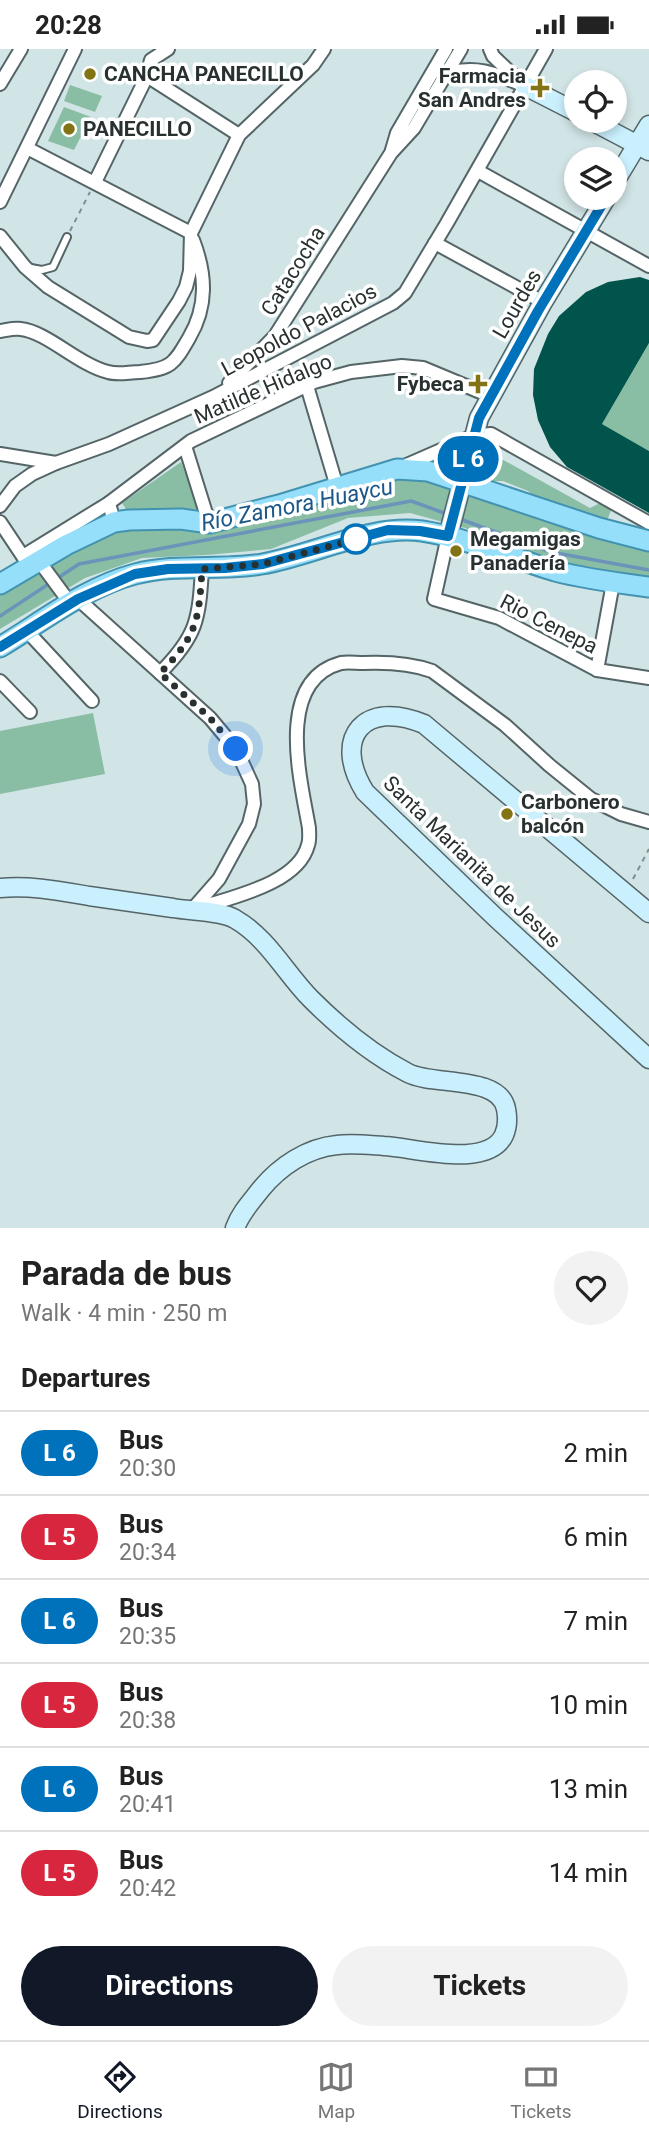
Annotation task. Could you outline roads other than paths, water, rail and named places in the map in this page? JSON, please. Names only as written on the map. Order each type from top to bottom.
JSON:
[{"type":"main road","points":[[0,585],[31,561],[66,545],[111,513],[129,520],[181,519],[209,523],[397,469],[428,471],[461,488],[649,541]]},
{"type":"main road","points":[[0,647],[74,601],[135,574],[168,569],[263,564],[388,530],[449,532],[557,571],[613,583],[649,587]]},
{"type":"street","points":[[0,84],[21,49]]},
{"type":"street","points":[[0,202],[75,49]]},
{"type":"street","points":[[95,182],[146,76],[151,60],[169,49]]},
{"type":"street","points":[[0,236],[25,267],[48,287],[129,337],[147,341],[157,336],[186,287],[190,271],[191,233],[240,135],[313,65],[324,49]]},
{"type":"street","name":"Catacocha","points":[[391,153],[397,133],[446,49]]},
{"type":"street","name":"Catacocha","points":[[213,397],[241,373],[275,336],[391,153],[414,128],[461,49]]},
{"type":"street","points":[[490,49],[500,65],[525,86]]},
{"type":"street","name":"Leopoldo Palacios","points":[[0,506],[23,480],[56,463],[109,444],[213,397],[393,303],[405,293],[546,49]]},
{"type":"street","points":[[447,72],[481,69],[525,86],[564,106]]},
{"type":"street","points":[[146,76],[240,135]]},
{"type":"street","points":[[627,167],[643,148],[649,125]]},
{"type":"street","points":[[615,133],[643,148]]},
{"type":"street","points":[[0,331],[25,330],[106,372],[160,370],[169,367],[176,360],[195,329],[204,301],[202,263],[191,233],[27,148]]},
{"type":"street","points":[[478,170],[649,266]]},
{"type":"street","name":"Lourdes","points":[[449,532],[473,436],[490,396],[599,210]]},
{"type":"street","points":[[435,243],[543,302]]},
{"type":"street","name":"Matilde Hidalgo","points":[[111,513],[191,441],[307,386],[351,372],[402,366],[423,368],[490,396]]},
{"type":"street","points":[[307,386],[337,487]]},
{"type":"street","points":[[397,469],[473,436],[491,434],[649,523]]},
{"type":"street","points":[[185,446],[209,523]]},
{"type":"street","points":[[0,454],[56,463]]},
{"type":"street","points":[[0,522],[31,561],[160,673],[225,734],[236,749],[252,784],[254,804],[248,824],[219,879],[191,911]]},
{"type":"street","name":"Rio Cenepa","points":[[449,532],[434,599],[499,618],[597,670],[649,678]]},
{"type":"street","points":[[160,673],[187,643],[195,628],[200,604],[202,569]]},
{"type":"street","points":[[597,670],[613,583]]},
{"type":"street","points":[[27,631],[92,701]]},
{"type":"street","points":[[191,911],[271,883],[290,871],[302,858],[309,845],[309,828],[296,731],[300,705],[309,687],[322,673],[341,663],[390,662],[432,671],[505,725],[591,799],[607,808],[649,822]]},
{"type":"street","points":[[0,681],[30,712]]},
{"type":"street","name":"Santa Marianita de Jesus","points":[[649,913],[424,724],[394,715],[376,717],[364,724],[354,737],[352,766],[365,792],[649,1059]]},
{"type":"street","points":[[0,888],[56,891],[233,917],[258,936],[311,999],[362,1044],[409,1074],[435,1081],[464,1083],[490,1089],[505,1103],[508,1120],[503,1137],[492,1148],[471,1154],[440,1154],[386,1146],[336,1145],[303,1153],[270,1177],[240,1214],[235,1228]]},
{"type":"lane","points":[[25,267],[42,271],[53,267],[67,237]]},
{"type":"waterway","name":"Río Zamora Huaycu","points":[[0,616],[79,564],[411,501],[447,514]]},
{"type":"waterway","name":"Río Zamora Huaycu","points":[[457,518],[551,552],[649,570]]},
{"type":"place","name":"CANCHA PANECILLO","points":[[90,74]]},
{"type":"place","name":"Farmacia San Andres","points":[[540,88]]},
{"type":"place","name":"PANECILLO","points":[[69,129]]},
{"type":"place","name":"Fybeca","points":[[478,384]]},
{"type":"place","name":"Megamigas Panadería","points":[[456,551]]},
{"type":"place","name":"Carbonero balcón","points":[[507,814]]}]
